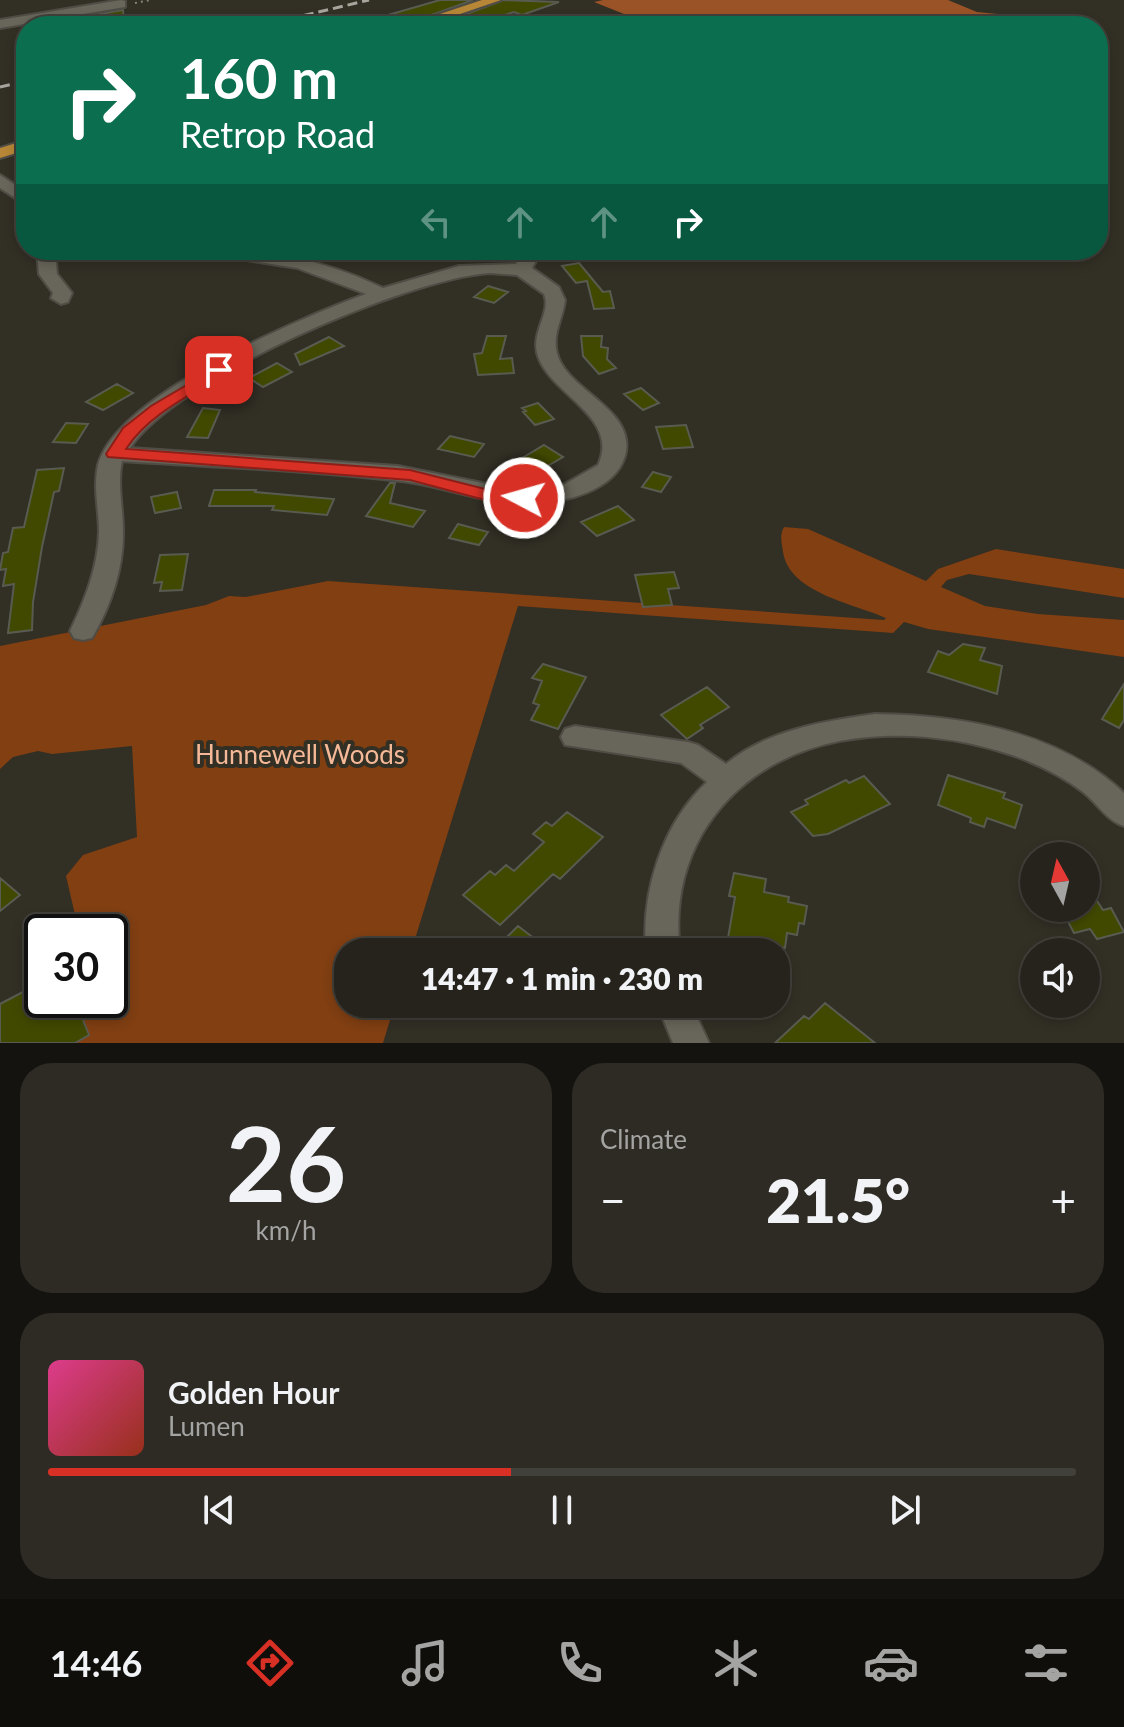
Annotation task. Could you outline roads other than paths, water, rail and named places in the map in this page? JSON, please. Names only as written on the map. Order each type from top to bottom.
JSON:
[{"type":"main road","points":[[443,16],[495,0]]},
{"type":"street","points":[[48,16],[121,4]]},
{"type":"street","points":[[0,180],[16,192]]},
{"type":"street","points":[[46,260],[48,280],[63,293],[61,298]]},
{"type":"street","points":[[296,260],[347,276],[380,294]]},
{"type":"street","points":[[83,631],[108,572],[110,461],[114,454],[129,432],[193,385],[310,324],[380,294],[439,276],[527,260],[552,288],[556,297],[545,342],[554,369],[602,417],[615,443],[615,457],[605,472],[553,496],[524,498],[485,494],[410,475],[114,454]]},
{"type":"street","points":[[663,938],[662,916],[672,862],[693,819],[727,781],[759,758],[795,740],[848,727],[904,723],[967,731],[1031,750],[1087,778],[1124,814]]},
{"type":"street","points":[[575,737],[688,753],[727,781]]},
{"type":"street","points":[[680,1018],[691,1043]]},
{"type":"railway","points":[[302,16],[369,0]]},
{"type":"railway","points":[[0,87],[16,83]]},
{"type":"park label","name":"Hunnewell Woods","points":[[300,755]]}]
